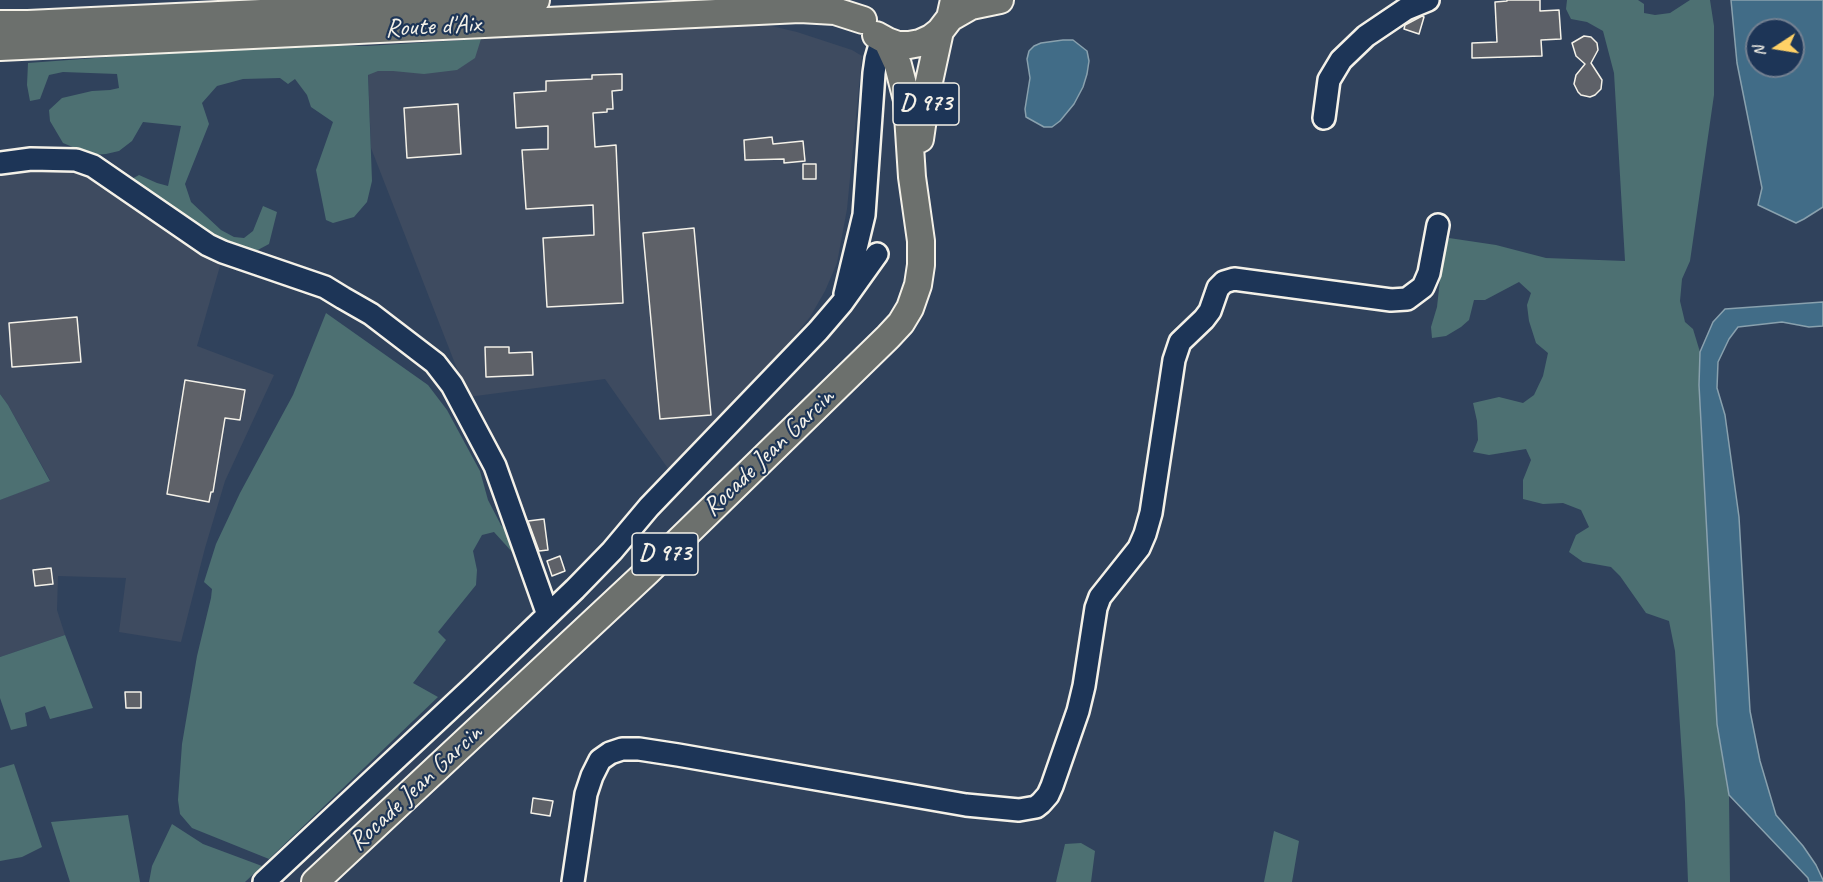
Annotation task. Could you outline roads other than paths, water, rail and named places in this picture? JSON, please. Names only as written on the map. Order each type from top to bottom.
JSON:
[{"type":"main road","name":"Route d'Aix","points":[[0,24],[536,0]]},
{"type":"main road","points":[[860,10],[873,33],[884,40],[909,45],[931,38],[948,16],[971,6],[1000,0]]},
{"type":"main road","name":"Route d'Aix","points":[[0,47],[800,9],[860,10]]},
{"type":"main road","name":"Rocade Jean Garcin","points":[[912,177],[948,16]]},
{"type":"main road","name":"Rocade Jean Garcin","points":[[315,882],[647,572],[901,323],[910,308],[918,285],[921,265],[920,220],[912,177],[906,92],[898,65],[884,40]]},
{"type":"street","points":[[1324,118],[1329,80],[1341,60],[1366,36],[1406,9],[1428,0]]},
{"type":"street","points":[[842,303],[864,215],[874,73],[876,59],[884,40]]},
{"type":"street","points":[[0,163],[31,159],[76,160],[93,166],[208,245],[325,288],[371,314],[435,363],[452,385],[495,466],[548,615]]},
{"type":"street","points":[[573,882],[586,794],[592,776],[600,760],[622,749],[639,749],[678,755],[966,805],[1018,810],[1036,807],[1048,795],[1052,786],[1078,711],[1096,608],[1100,597],[1139,548],[1145,534],[1151,513],[1174,360],[1180,342],[1210,311],[1218,288],[1224,282],[1234,279],[1391,300],[1407,299],[1423,287],[1429,273],[1438,225]]},
{"type":"street","name":"Rocade Jean Garcin","points":[[264,882],[548,615],[612,551],[649,507],[842,303],[877,254]]}]
